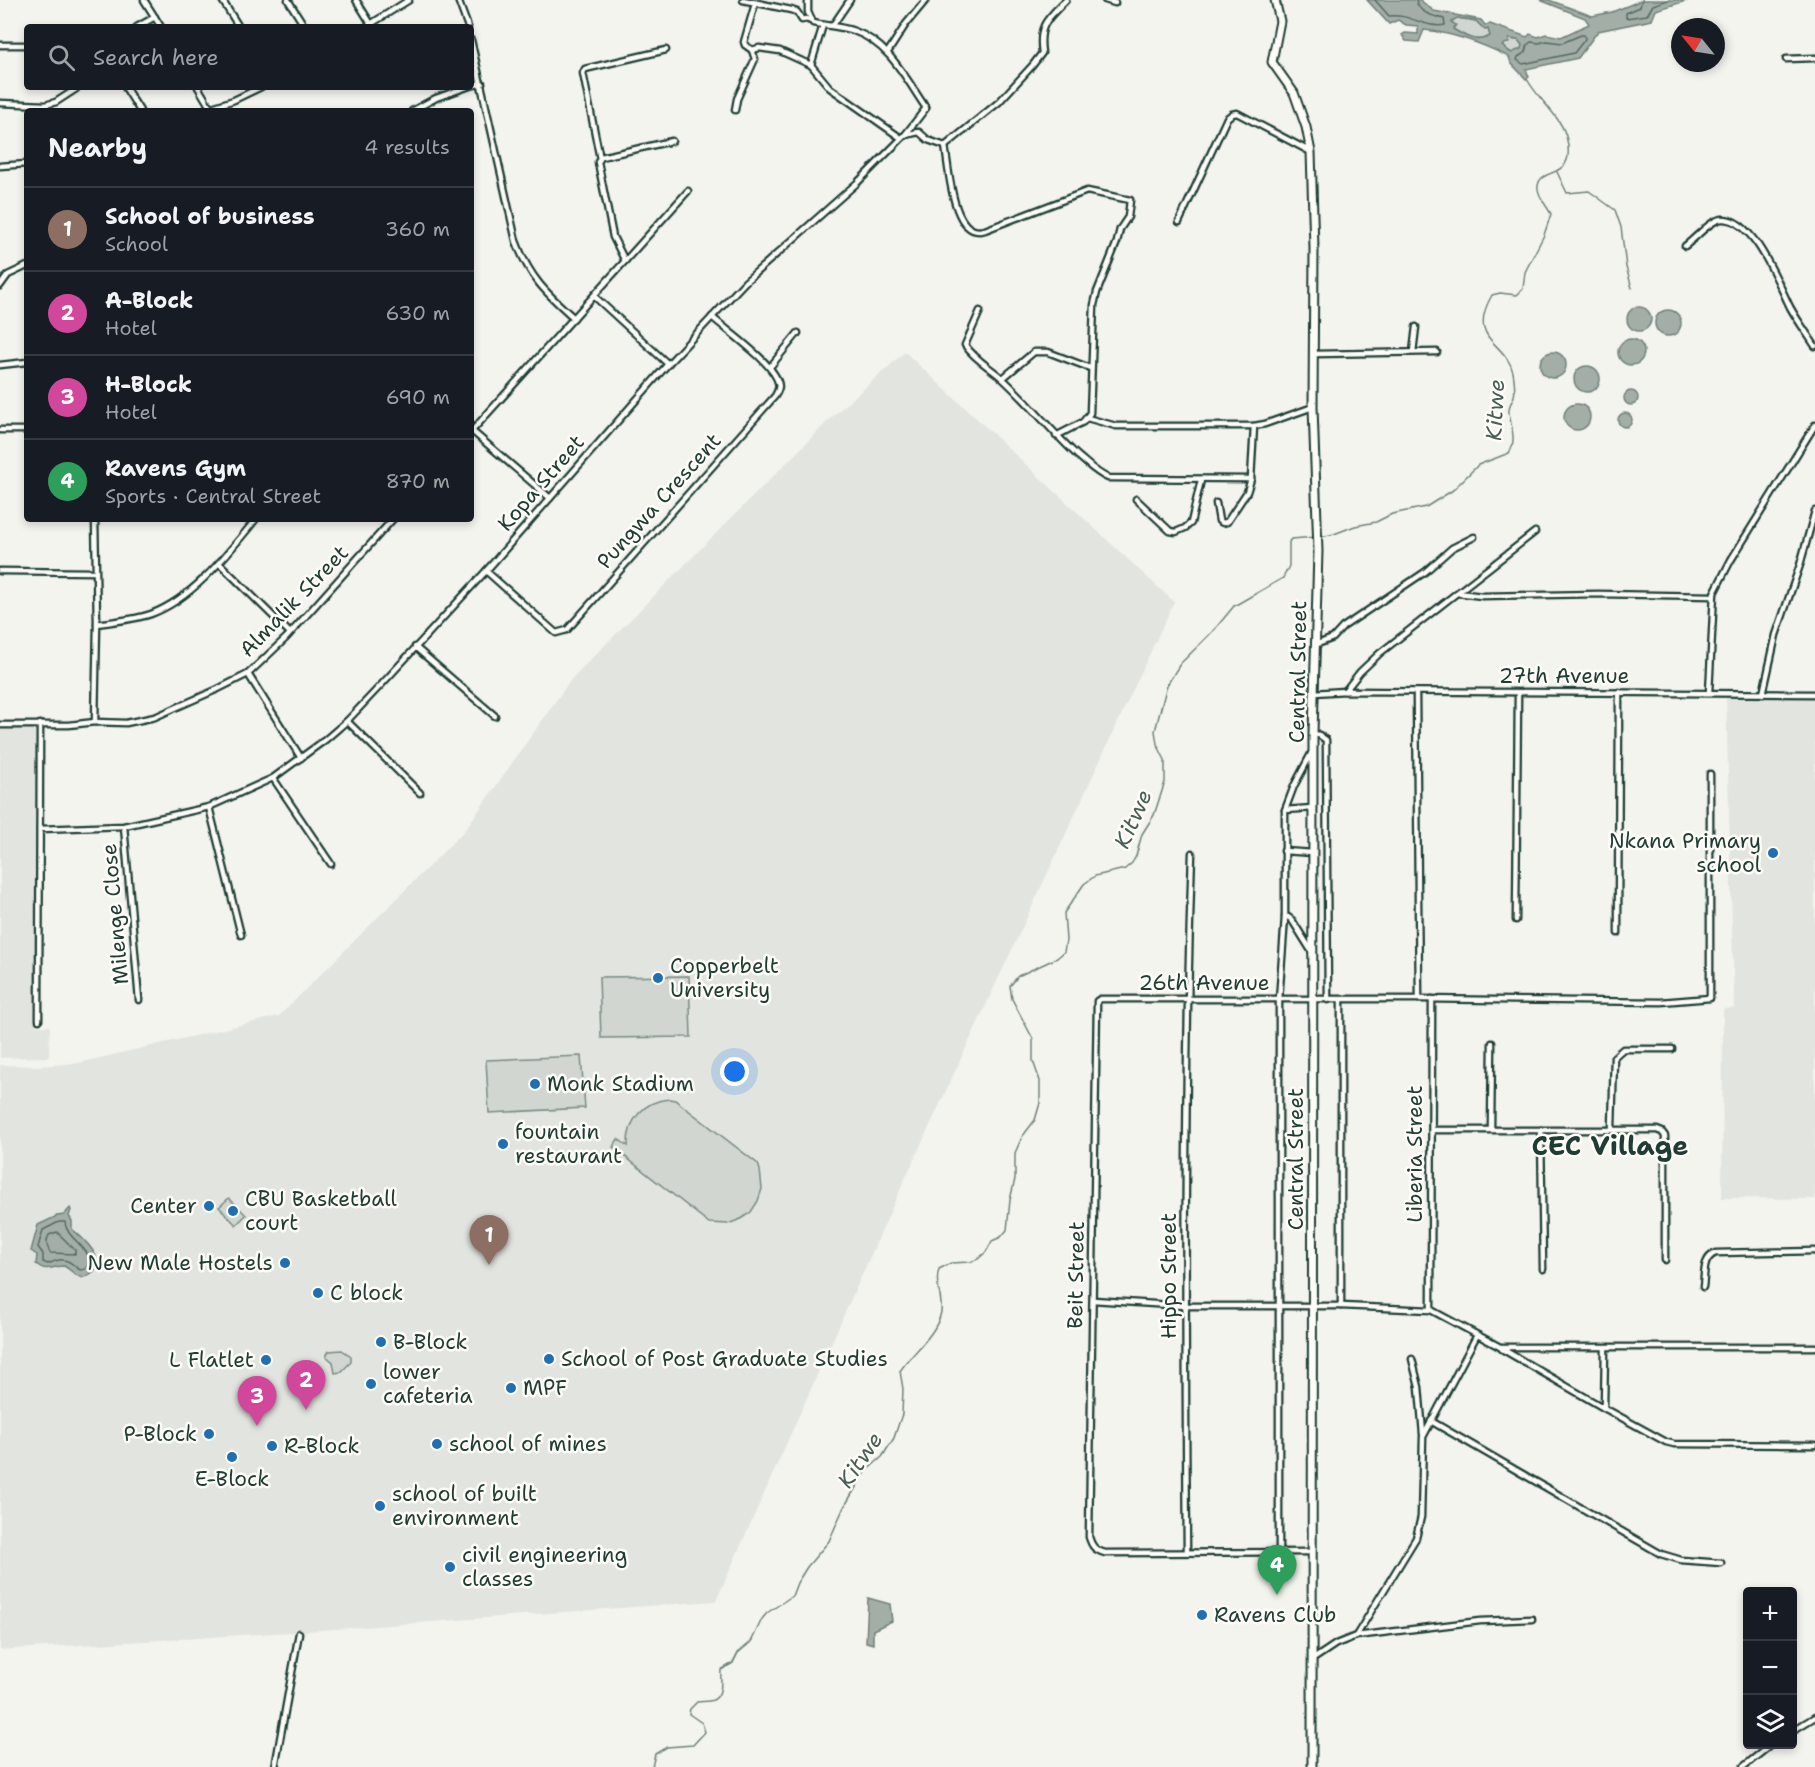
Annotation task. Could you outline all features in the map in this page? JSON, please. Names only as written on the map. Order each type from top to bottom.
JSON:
[{"type":"street","points":[[144,0],[159,24]]},
{"type":"street","points":[[222,0],[237,24]]},
{"type":"street","points":[[288,0],[303,24]]},
{"type":"street","points":[[356,0],[368,24]]},
{"type":"street","points":[[370,24],[409,0]]},
{"type":"street","points":[[458,0],[467,24]]},
{"type":"street","points":[[743,0],[791,10],[797,12],[802,20],[833,25],[862,34],[888,52],[906,24],[927,0]]},
{"type":"street","points":[[808,0],[808,12],[813,22]]},
{"type":"street","points":[[833,25],[850,0]]},
{"type":"street","points":[[945,146],[999,102],[1032,66],[1042,53],[1040,36],[1042,29],[1053,11],[1066,0]]},
{"type":"street","points":[[1105,0],[1116,3]]},
{"type":"street","name":"Central Street","points":[[1275,0],[1280,21],[1272,62],[1294,93],[1302,110],[1311,152],[1313,407],[1318,551],[1312,734],[1312,1767]]},
{"type":"street","points":[[735,110],[737,99],[755,59],[752,50],[744,42],[755,4]]},
{"type":"street","points":[[142,24],[155,17]]},
{"type":"street","points":[[810,64],[823,25]]},
{"type":"street","points":[[0,45],[24,45]]},
{"type":"street","points":[[752,50],[759,48],[780,51],[810,64],[830,88],[903,137],[919,132],[928,141],[945,146]]},
{"type":"street","points":[[625,261],[613,237],[583,73],[585,69],[666,50]]},
{"type":"street","points":[[474,52],[522,260],[542,290],[574,318]]},
{"type":"street","name":"Kopa Street","points":[[40,829],[124,826],[209,807],[273,778],[347,721],[486,571],[712,317],[764,263],[833,206],[903,137],[926,108],[888,52]]},
{"type":"street","points":[[1786,59],[1815,58]]},
{"type":"street","points":[[474,85],[482,83]]},
{"type":"street","points":[[0,103],[45,105],[57,102],[75,90]]},
{"type":"street","points":[[127,90],[138,108]]},
{"type":"street","points":[[200,90],[210,107],[234,100],[255,90]]},
{"type":"street","points":[[418,108],[436,98],[460,90]]},
{"type":"street","points":[[1179,222],[1227,118],[1232,114],[1237,113],[1311,152]]},
{"type":"street","points":[[600,159],[672,141]]},
{"type":"street","points":[[945,146],[959,217],[972,230],[979,232],[986,230],[1087,191],[1130,201],[1128,217],[1120,229],[1117,242],[1096,292],[1090,368],[1090,408],[1087,418],[1056,436]]},
{"type":"street","points":[[0,166],[24,164]]},
{"type":"street","points":[[474,429],[688,191]]},
{"type":"street","points":[[1685,246],[1699,236],[1704,229],[1721,219],[1736,222],[1745,228],[1815,346]]},
{"type":"street","points":[[0,286],[8,275],[24,268]]},
{"type":"street","points":[[594,296],[668,364]]},
{"type":"street","points":[[980,311],[965,345],[975,358],[1003,378],[1056,436],[1093,469],[1108,478],[1251,479]]},
{"type":"street","points":[[712,317],[770,367],[798,333]]},
{"type":"street","points":[[1413,352],[1416,327]]},
{"type":"street","points":[[1003,378],[1034,352],[1048,352],[1090,368]]},
{"type":"street","points":[[1314,354],[1437,352]]},
{"type":"street","points":[[0,365],[24,362]]},
{"type":"street","name":"Pungwa Crescent","points":[[486,571],[556,633],[567,630],[775,396],[779,389],[778,383],[770,367]]},
{"type":"street","points":[[1087,418],[1116,426],[1254,426],[1313,407]]},
{"type":"street","points":[[1709,693],[1713,596],[1731,560],[1815,425]]},
{"type":"street","points":[[1216,503],[1219,521],[1227,522],[1247,492],[1251,479],[1254,426]]},
{"type":"street","points":[[0,430],[24,429]]},
{"type":"street","points":[[474,433],[550,498]]},
{"type":"street","points":[[1136,499],[1164,527],[1176,532],[1191,523],[1201,480]]},
{"type":"street","points":[[1763,694],[1776,635],[1800,565],[1815,511]]},
{"type":"street","points":[[95,522],[97,624],[95,722]]},
{"type":"street","points":[[97,624],[152,614],[181,597],[219,563],[253,522]]},
{"type":"street","name":"Almalik Street","points":[[0,725],[126,723],[155,717],[185,705],[248,674],[290,633],[390,522]]},
{"type":"street","points":[[1345,691],[1360,672],[1380,653],[1535,532]]},
{"type":"street","points":[[1315,645],[1333,638],[1343,627],[1425,572],[1452,548],[1474,537]]},
{"type":"street","points":[[219,563],[290,633]]},
{"type":"street","points":[[0,571],[95,572]]},
{"type":"street","points":[[1458,593],[1482,596],[1598,594],[1713,596]]},
{"type":"street","points":[[415,647],[495,716]]},
{"type":"street","points":[[248,674],[301,758]]},
{"type":"street","name":"27th Avenue","points":[[1314,693],[1345,691],[1815,694]]},
{"type":"street","points":[[1617,933],[1618,692]]},
{"type":"street","points":[[1416,693],[1419,999]]},
{"type":"street","points":[[1516,920],[1518,693]]},
{"type":"street","points":[[347,721],[420,793]]},
{"type":"street","points":[[39,1020],[40,724]]},
{"type":"street","points":[[1312,734],[1319,735],[1326,740],[1328,1000]]},
{"type":"street","points":[[1279,1552],[1279,1000],[1285,917],[1285,810],[1294,786],[1312,752]]},
{"type":"street","name":"26th Avenue","points":[[1096,1001],[1100,999],[1432,999],[1660,1002],[1710,998],[1710,774]]},
{"type":"street","points":[[273,778],[331,864]]},
{"type":"street","points":[[209,807],[242,934]]},
{"type":"street","points":[[1285,810],[1313,808]]},
{"type":"street","name":"Milenge Close","points":[[124,826],[139,999]]},
{"type":"street","points":[[1284,851],[1313,853]]},
{"type":"street","name":"Hippo Street","points":[[1187,1552],[1185,1306],[1187,1000],[1192,853]]},
{"type":"street","points":[[1285,917],[1292,920],[1313,953]]},
{"type":"street","name":"Liberia Street","points":[[1431,1310],[1432,999]]},
{"type":"street","points":[[1341,1000],[1341,1306]]},
{"type":"street","name":"Beit Street","points":[[1096,1001],[1089,1537],[1094,1548],[1105,1552],[1187,1552]]},
{"type":"street","points":[[1491,1129],[1492,1043]]},
{"type":"street","points":[[1612,1128],[1614,1057],[1623,1049],[1672,1049]]},
{"type":"street","points":[[1432,1130],[1612,1128],[1662,1132],[1665,1136],[1665,1260]]},
{"type":"street","points":[[1541,1130],[1543,1269]]},
{"type":"street","points":[[1703,1287],[1706,1260],[1710,1255],[1815,1251]]},
{"type":"street","points":[[1093,1300],[1185,1306],[1341,1306],[1431,1310],[1670,1444],[1815,1445]]},
{"type":"street","points":[[1423,1437],[1477,1335]]},
{"type":"street","points":[[1500,1347],[1815,1347]]},
{"type":"street","points":[[1604,1408],[1605,1348]]},
{"type":"street","points":[[1356,1636],[1416,1538],[1419,1529],[1423,1437],[1419,1388],[1412,1359]]},
{"type":"street","points":[[1431,1421],[1661,1554],[1681,1560],[1721,1563]]},
{"type":"street","points":[[1187,1552],[1313,1552]]},
{"type":"street","points":[[1312,1660],[1336,1644],[1356,1636],[1480,1622],[1532,1619]]},
{"type":"street","points":[[275,1767],[299,1633]]},
{"type":"street","points":[[1797,1728],[1815,1717]]},
{"type":"street","points":[[1743,1767],[1766,1749]]},
{"type":"shaded area","points":[[1457,18],[1476,21],[1485,30],[1488,29],[1490,36],[1475,39],[1462,34],[1453,29],[1451,22]]},
{"type":"shaded area","points":[[1509,39],[1518,40],[1522,45],[1521,49],[1512,53],[1502,46]]},
{"type":"shaded area","name":"Copperbelt University","points":[[905,352],[1174,602],[905,1179],[716,1601],[309,1631],[0,1650],[0,1065],[39,1066],[78,1063],[279,1016],[464,831],[572,678],[834,415]]},
{"type":"shaded area","name":"Nkana Primary school","points":[[1726,695],[1815,698],[1815,1199],[1722,1198],[1723,1009],[1734,1008]]},
{"type":"shaded area","points":[[0,726],[39,726],[36,1026],[50,1026],[49,1057],[0,1058]]},
{"type":"shaded area","points":[[689,976],[691,1037],[601,1038],[599,977]]},
{"type":"shaded area","name":"Monk Stadium","points":[[581,1056],[585,1108],[489,1113],[486,1060]]},
{"type":"shaded area","points":[[669,1099],[675,1100],[758,1164],[762,1189],[751,1212],[741,1219],[728,1224],[709,1223],[613,1147],[618,1139],[628,1146],[630,1128],[639,1114],[652,1104]]},
{"type":"shaded area","name":"CBU Basketball court","points":[[229,1198],[246,1215],[236,1225],[219,1207]]},
{"type":"shaded area","points":[[342,1350],[351,1356],[351,1362],[341,1372],[335,1373],[333,1362],[326,1356],[329,1351]]},
{"type":"water","points":[[1367,0],[1420,0],[1434,11],[1481,20],[1485,25],[1490,24],[1527,37],[1530,34],[1538,37],[1546,34],[1561,37],[1589,24],[1585,18],[1540,0],[1549,0],[1592,16],[1612,12],[1642,0],[1689,0],[1656,10],[1652,20],[1598,31],[1578,58],[1526,69],[1529,77],[1526,79],[1511,63],[1509,57],[1489,48],[1457,36],[1424,30],[1419,42],[1406,41],[1402,35],[1405,33],[1418,34],[1418,26],[1406,25],[1398,20],[1389,24]],"holes":[[[1457,18],[1476,21],[1485,30],[1488,29],[1490,36],[1476,39],[1462,34],[1453,29],[1456,25],[1451,22]],[[1509,39],[1518,40],[1522,45],[1521,49],[1511,53],[1502,46],[1509,43]]]},
{"type":"water","points":[[1639,307],[1647,311],[1651,319],[1647,327],[1639,331],[1631,327],[1627,319],[1631,311]]},
{"type":"water","points":[[1668,310],[1677,314],[1681,323],[1677,332],[1668,336],[1659,332],[1655,323],[1659,314]]},
{"type":"water","points":[[1631,339],[1640,343],[1644,352],[1640,361],[1631,365],[1622,361],[1618,352],[1622,343]]},
{"type":"water","points":[[1553,352],[1562,356],[1566,365],[1562,374],[1553,378],[1544,374],[1540,365],[1544,356]]},
{"type":"water","points":[[1587,366],[1596,370],[1600,379],[1596,388],[1587,392],[1578,388],[1574,379],[1578,370]]},
{"type":"water","points":[[1628,391],[1634,391],[1638,398],[1634,405],[1628,405],[1624,401],[1624,395]]},
{"type":"water","points":[[1577,404],[1586,408],[1590,417],[1586,426],[1577,430],[1568,426],[1564,417],[1568,408]]},
{"type":"water","points":[[1622,413],[1628,413],[1632,420],[1628,427],[1622,427],[1618,423],[1618,417]]},
{"type":"water","points":[[70,1208],[72,1229],[91,1248],[97,1260],[93,1272],[83,1277],[64,1266],[47,1269],[40,1267],[36,1264],[37,1255],[31,1251],[38,1225],[64,1215]]},
{"type":"water","points":[[868,1598],[890,1604],[892,1621],[873,1630],[873,1644],[866,1642]]},
{"type":"waterway","name":"Kitwe","points":[[1321,537],[1376,522],[1392,514],[1426,507],[1453,490],[1478,465],[1509,453],[1513,444],[1509,410],[1515,394],[1513,372],[1509,361],[1485,331],[1483,322],[1485,310],[1492,295],[1500,293],[1517,295],[1523,289],[1525,272],[1544,235],[1551,214],[1541,199],[1538,189],[1539,182],[1543,177],[1561,168],[1566,162],[1568,153],[1567,140],[1560,123],[1527,79]]},
{"type":"waterway","points":[[1557,172],[1567,193],[1589,191],[1615,210],[1621,227],[1626,267],[1632,288]]},
{"type":"waterway","name":"Kitwe","points":[[652,1767],[655,1754],[667,1747],[693,1745],[705,1732],[702,1723],[689,1714],[690,1709],[697,1702],[711,1701],[719,1694],[721,1670],[733,1663],[738,1653],[751,1642],[767,1613],[792,1596],[807,1567],[829,1541],[843,1509],[865,1472],[882,1457],[894,1438],[902,1414],[903,1389],[900,1371],[930,1335],[939,1320],[941,1312],[937,1280],[939,1269],[951,1263],[978,1259],[986,1252],[992,1241],[1001,1237],[1007,1230],[1015,1179],[1015,1153],[1022,1137],[1035,1120],[1040,1103],[1040,1081],[1033,1061],[1033,1039],[1012,999],[1010,986],[1018,976],[1057,958],[1064,952],[1066,940],[1064,913],[1084,884],[1095,876],[1125,869],[1136,856],[1142,834],[1154,815],[1165,782],[1165,760],[1157,744],[1155,731],[1167,685],[1180,664],[1234,606],[1283,578],[1289,566],[1291,539],[1316,537]]},
{"type":"place","name":"Nkana Primary school","points":[[1773,853]]},
{"type":"place","name":"Copperbelt University","points":[[658,978]]},
{"type":"place","name":"Monk Stadium","points":[[535,1084]]},
{"type":"place","name":"fountain restaurant","points":[[503,1144]]},
{"type":"place","name":"Center","points":[[209,1206]]},
{"type":"place","name":"CBU Basketball court","points":[[233,1211]]},
{"type":"place","name":"New Male Hostels","points":[[285,1263]]},
{"type":"place","name":"School of business","points":[[489,1265]]},
{"type":"place","name":"C block","points":[[318,1293]]},
{"type":"place","name":"B-Block","points":[[381,1342]]},
{"type":"place","name":"School of Post Graduate Studies","points":[[549,1359]]},
{"type":"place","name":"L Flatlet","points":[[266,1360]]},
{"type":"place","name":"lower cafeteria","points":[[371,1384]]},
{"type":"place","name":"MPF","points":[[511,1388]]},
{"type":"place","name":"A-Block","points":[[306,1410]]},
{"type":"place","name":"H-Block","points":[[257,1426]]},
{"type":"place","name":"P-Block","points":[[209,1434]]},
{"type":"place","name":"school of mines","points":[[437,1444]]},
{"type":"place","name":"R-Block","points":[[272,1446]]},
{"type":"place","name":"E-Block","points":[[232,1457]]},
{"type":"place","name":"school of built environment","points":[[380,1506]]},
{"type":"place","name":"civil engineering classes","points":[[450,1567]]},
{"type":"place","name":"Ravens Gym","points":[[1277,1595]]},
{"type":"place","name":"Ravens Club","points":[[1202,1615]]},
{"type":"district","name":"CEC Village","points":[[1610,1145]]}]
